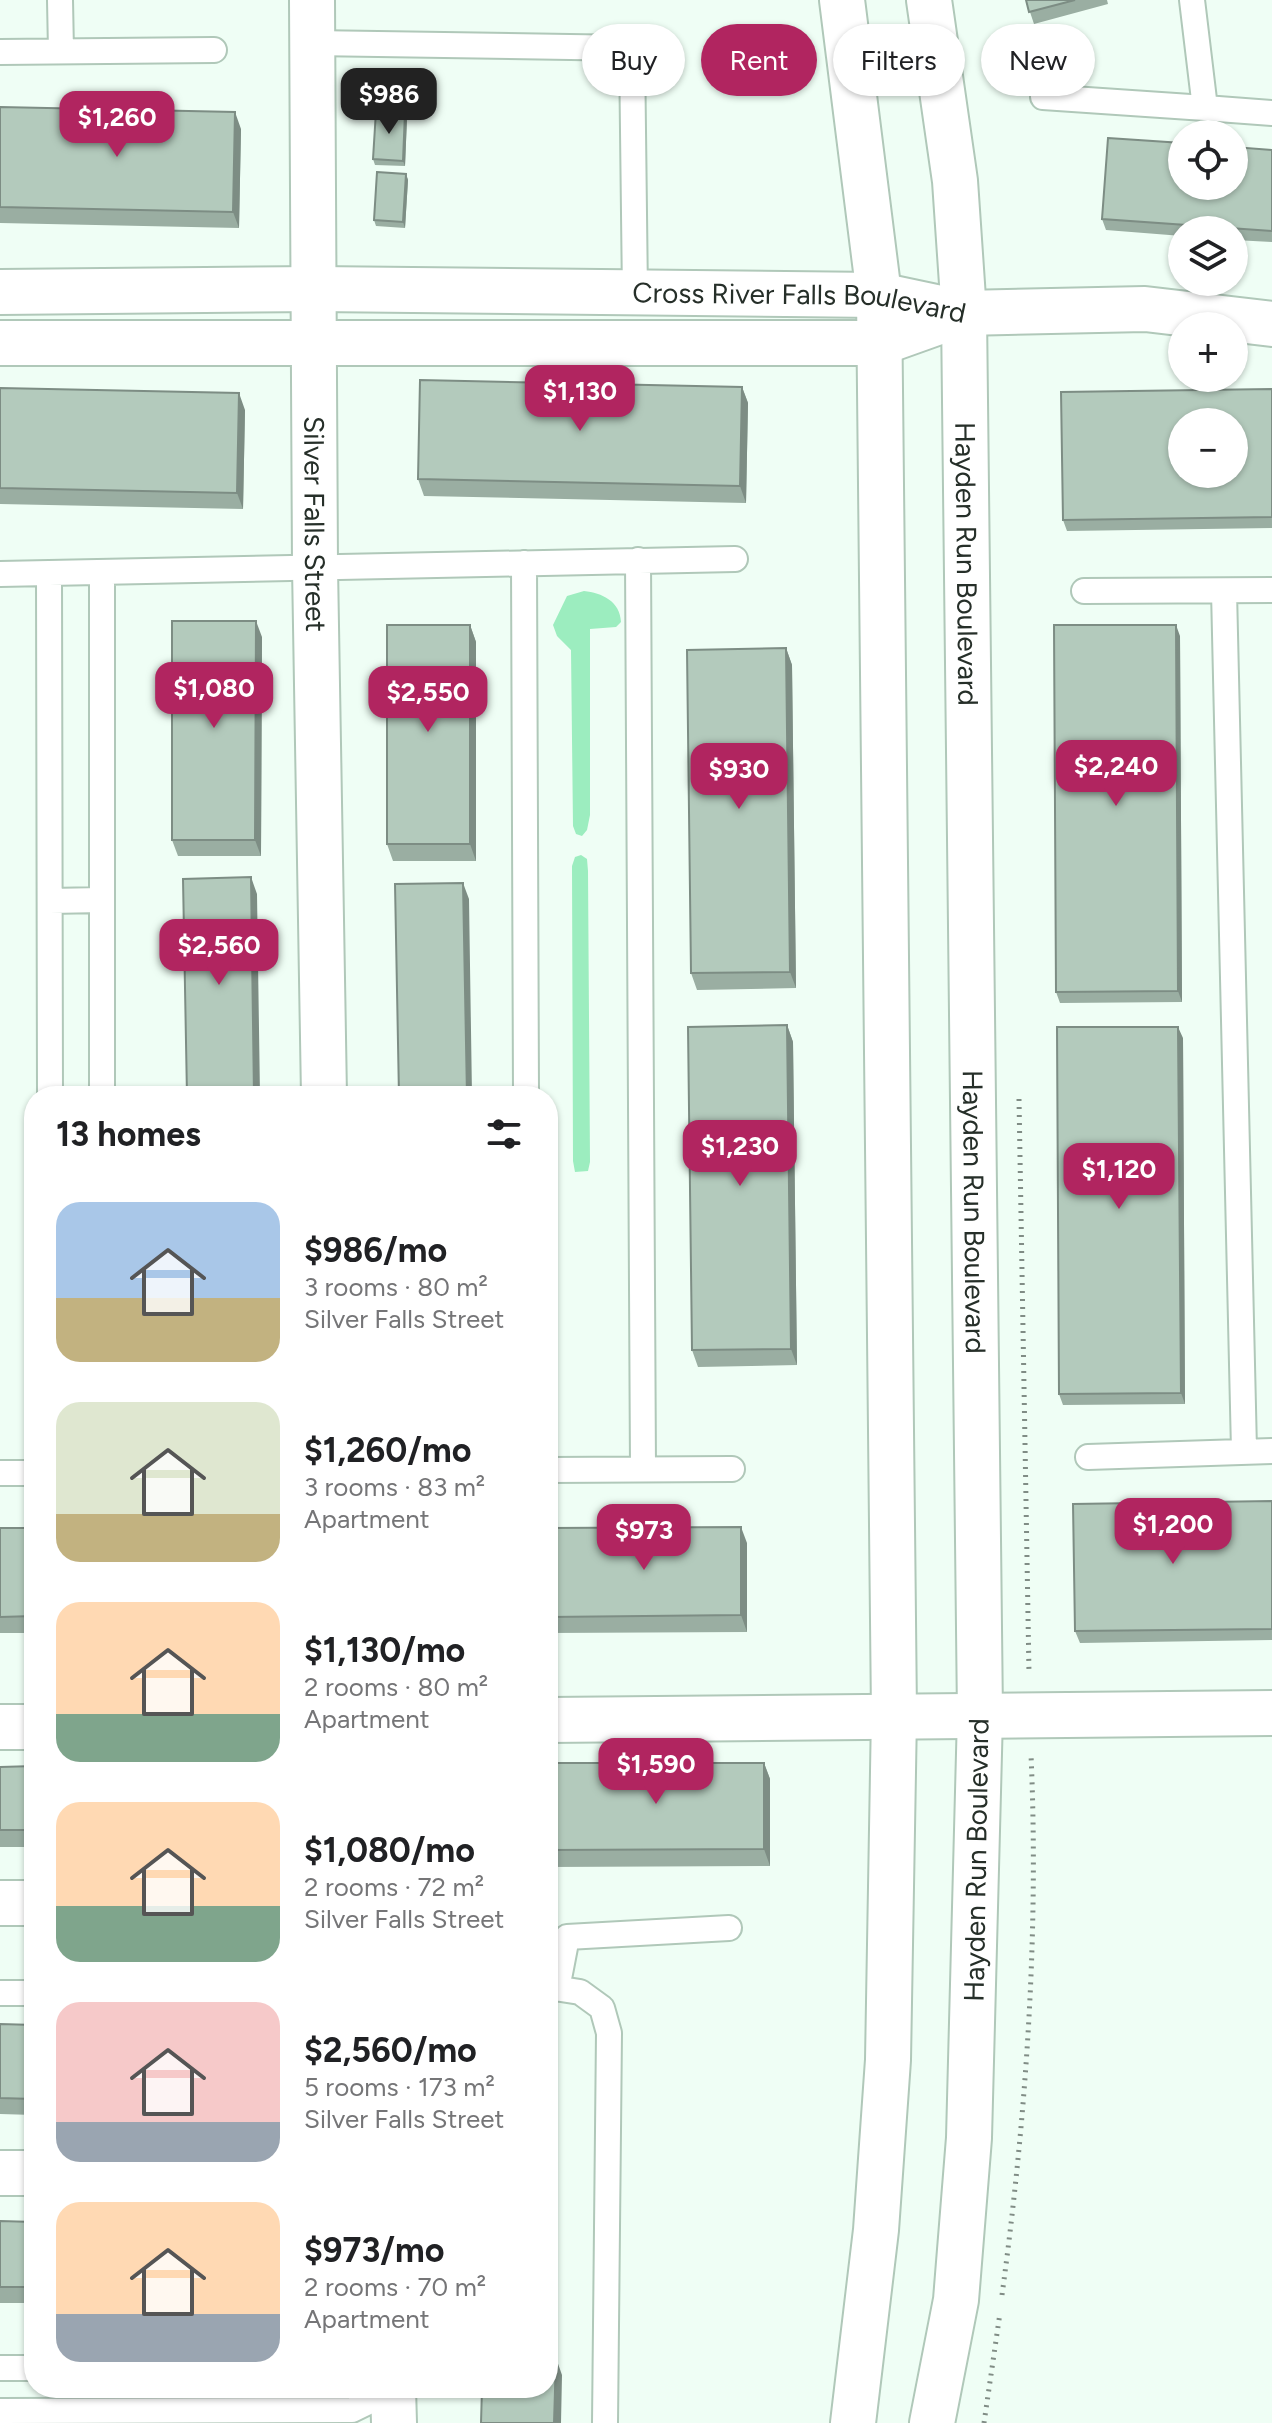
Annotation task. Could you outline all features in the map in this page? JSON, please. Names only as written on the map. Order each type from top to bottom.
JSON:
[{"type":"main road","name":"Silver Falls Street","points":[[312,0],[316,289],[315,567],[324,1086]]},
{"type":"main road","points":[[842,0],[879,295],[894,1714],[888,2060],[876,2230],[853,2423]]},
{"type":"main road","name":"Hayden Run Boulevard","points":[[929,0],[955,181],[964,313],[980,1715],[969,2138],[956,2300],[932,2423]]},
{"type":"main road","name":"Cross River Falls Boulevard","points":[[0,292],[316,289],[635,295],[879,295],[964,313]]},
{"type":"main road","points":[[964,313],[1145,309],[1272,324]]},
{"type":"main road","name":"Cross River Falls Boulevard","points":[[0,343],[880,343],[964,313]]},
{"type":"main road","points":[[558,1720],[894,1714],[1272,1713]]},
{"type":"main road","points":[[0,1727],[24,1727]]},
{"type":"main road","points":[[0,1903],[24,1903]]},
{"type":"main road","points":[[0,2173],[24,2173]]},
{"type":"lane","points":[[60,0],[61,51]]},
{"type":"lane","points":[[1192,0],[1205,108]]},
{"type":"lane","points":[[312,43],[632,48],[635,295]]},
{"type":"lane","points":[[0,52],[214,50]]},
{"type":"lane","points":[[1043,97],[1272,113]]},
{"type":"lane","points":[[0,574],[735,559]]},
{"type":"lane","points":[[638,560],[643,1469]]},
{"type":"lane","points":[[524,563],[526,1086]]},
{"type":"lane","points":[[102,572],[102,1086]]},
{"type":"lane","points":[[49,573],[50,1086]]},
{"type":"lane","points":[[1084,591],[1272,590]]},
{"type":"lane","points":[[1224,591],[1244,1450]]},
{"type":"lane","points":[[50,901],[102,900]]},
{"type":"lane","points":[[1088,1457],[1272,1451]]},
{"type":"lane","points":[[558,1470],[732,1469]]},
{"type":"lane","points":[[0,1473],[24,1473]]},
{"type":"lane","points":[[558,1970],[567,1937],[729,1928]]},
{"type":"lane","points":[[558,1989],[580,1992],[602,2008],[609,2033],[605,2423]]},
{"type":"lane","points":[[0,1993],[24,1993]]},
{"type":"lane","points":[[0,2368],[24,2368]]},
{"type":"lane","points":[[0,2411],[352,2410],[390,2398]]},
{"type":"green space","points":[[584,591],[614,603],[621,622],[616,627],[590,629],[590,815],[587,830],[582,836],[576,834],[573,826],[571,650],[557,636],[553,625],[567,596]]},
{"type":"green space","points":[[581,855],[587,859],[588,871],[590,1162],[588,1171],[575,1172],[572,866],[575,857]]},
{"type":"building","points":[[1026,0],[1075,0],[1029,12]]},
{"type":"building","points":[[0,107],[235,112],[233,212],[0,207]]},
{"type":"building","points":[[376,111],[405,112],[403,161],[373,159]]},
{"type":"building","points":[[1108,138],[1168,142],[1168,200],[1248,200],[1248,148],[1272,150],[1272,231],[1248,229],[1248,216],[1168,216],[1168,224],[1102,219]]},
{"type":"building","points":[[377,172],[406,174],[403,222],[374,220]]},
{"type":"building","points":[[420,380],[742,387],[740,486],[418,479]]},
{"type":"building","points":[[0,388],[239,393],[237,493],[0,488]]},
{"type":"building","points":[[1248,389],[1272,389],[1272,517],[1063,520],[1061,392],[1248,392]]},
{"type":"building","points":[[172,621],[256,621],[255,840],[172,840]]},
{"type":"building","points":[[387,625],[470,625],[470,844],[387,844]]},
{"type":"building","points":[[1054,625],[1176,625],[1178,991],[1056,992]]},
{"type":"building","points":[[786,648],[790,972],[691,973],[687,650]]},
{"type":"building","points":[[251,877],[254,1086],[187,1086],[183,879]]},
{"type":"building","points":[[463,883],[467,1086],[399,1086],[395,884]]},
{"type":"building","points":[[787,1025],[791,1349],[692,1350],[688,1027]]},
{"type":"building","points":[[1057,1027],[1178,1027],[1181,1393],[1059,1394]]},
{"type":"building","points":[[1272,1501],[1272,1629],[1075,1631],[1073,1504]]},
{"type":"building","points":[[741,1527],[741,1615],[558,1617],[558,1528]]},
{"type":"building","points":[[0,1528],[24,1528],[24,1616],[0,1617]]},
{"type":"building","points":[[558,1763],[764,1763],[764,1849],[558,1850]]},
{"type":"building","points":[[24,1766],[24,1830],[0,1830],[0,1767]]},
{"type":"building","points":[[0,2024],[24,2025],[24,2099],[0,2098]]},
{"type":"building","points":[[0,2221],[24,2222],[24,2287],[0,2287]]},
{"type":"building","points":[[482,2398],[555,2398],[554,2423],[481,2423]]}]
